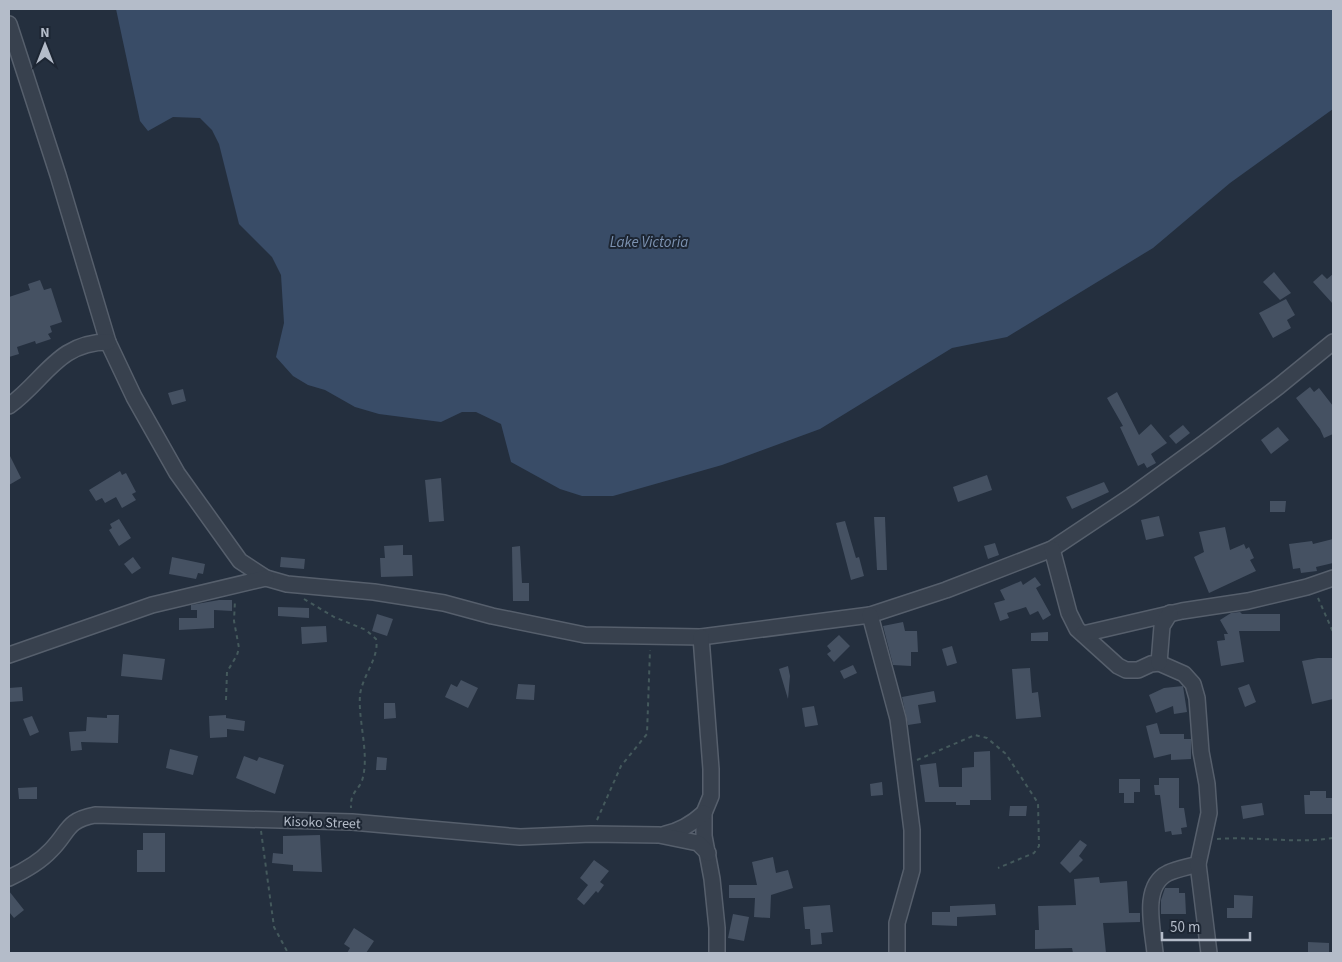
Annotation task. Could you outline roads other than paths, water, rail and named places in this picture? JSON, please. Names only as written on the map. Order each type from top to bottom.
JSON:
[{"type":"street","points":[[9,24],[58,174],[108,342],[134,397],[177,473],[240,561],[266,578],[287,584],[374,592],[444,602],[492,616],[585,635],[651,638],[701,637],[870,615],[946,590],[1052,549],[1130,497],[1204,443],[1333,342]]},
{"type":"street","points":[[9,406],[24,395],[46,369],[60,357],[93,342],[108,342]]},
{"type":"street","points":[[1052,549],[1072,622],[1083,634],[1118,666],[1126,670],[1138,670],[1151,664],[1159,663],[1184,674],[1193,684],[1201,752],[1207,784],[1209,813],[1205,840],[1198,864],[1209,953]]},
{"type":"street","points":[[9,655],[152,605],[239,586],[266,578]]},
{"type":"street","points":[[1083,634],[1170,613],[1234,604],[1307,587],[1333,578]]},
{"type":"street","points":[[1159,663],[1162,626],[1170,613]]},
{"type":"street","points":[[870,615],[898,719],[914,852],[912,870],[897,923],[897,953]]},
{"type":"street","points":[[701,637],[710,736],[712,796],[704,813],[717,928],[717,953]]},
{"type":"street","name":"Kisoko Street","points":[[9,878],[36,863],[51,850],[74,822],[80,818],[95,815],[352,822],[520,837],[591,834],[659,835],[677,832],[693,823],[704,813]]},
{"type":"street","name":"Kisoko Street","points":[[659,835],[698,843],[708,853]]},
{"type":"street","points":[[1155,953],[1151,897],[1157,883],[1167,874],[1198,864]]},
{"type":"water","name":"Lake Victoria","points":[[116,9],[1333,9],[1333,109],[1230,183],[1153,248],[1007,337],[952,348],[820,429],[722,465],[613,496],[582,496],[560,489],[511,462],[501,424],[476,412],[462,412],[441,422],[379,414],[355,407],[325,390],[308,385],[293,376],[276,357],[284,323],[281,275],[272,257],[239,224],[219,144],[212,130],[200,118],[173,117],[148,131],[140,121]]}]
